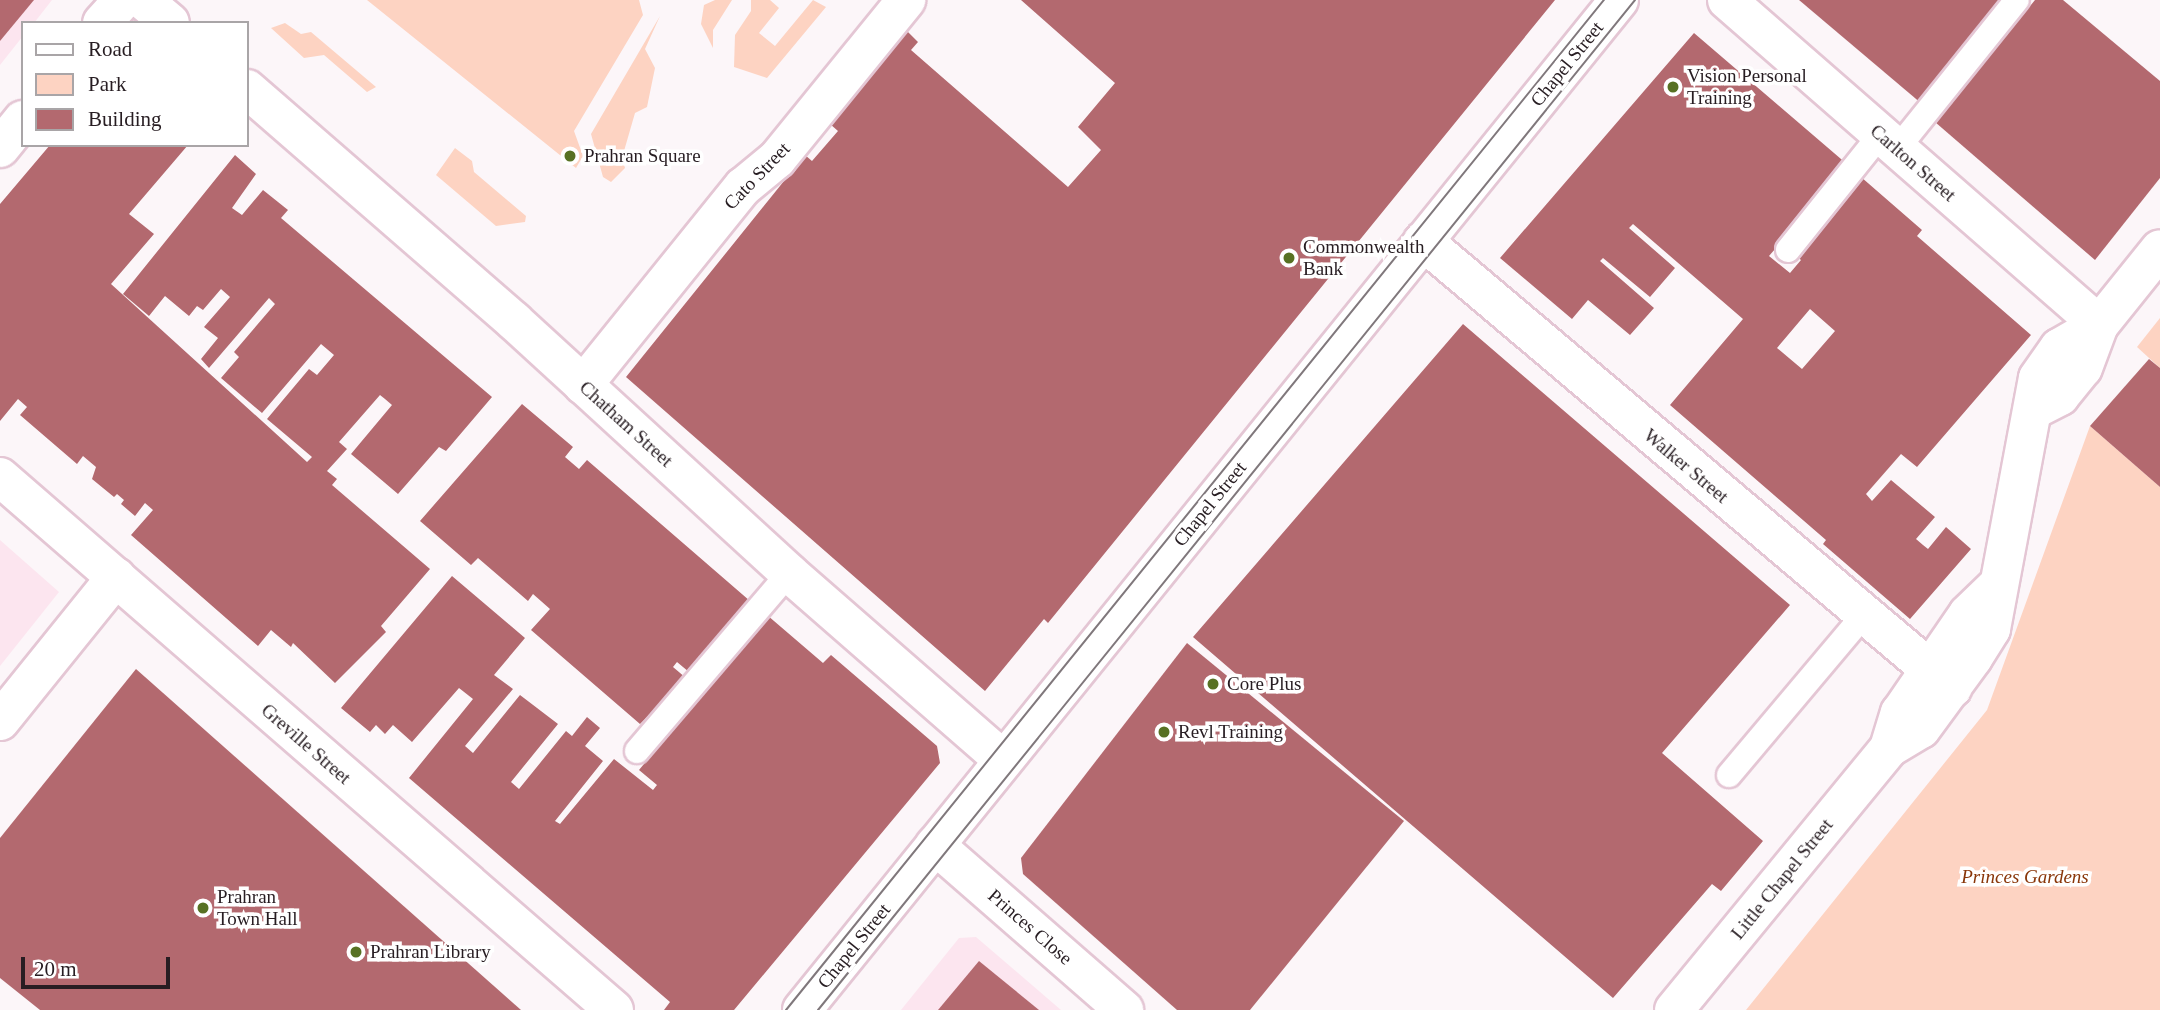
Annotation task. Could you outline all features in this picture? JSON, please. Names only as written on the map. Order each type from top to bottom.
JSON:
[{"type":"street","points":[[104,21],[123,0]]},
{"type":"street","points":[[143,0],[168,21]]},
{"type":"street","name":"Cato Street","points":[[583,385],[743,187],[777,159],[906,0]]},
{"type":"street","name":"Chapel Street","points":[[802,1010],[1619,0]]},
{"type":"street","name":"Carlton Street","points":[[1727,0],[2099,325]]},
{"type":"street","name":"Chatham Street","points":[[248,90],[583,385],[789,573],[1003,760]]},
{"type":"street","points":[[0,148],[21,122]]},
{"type":"street","name":"Walker Street","points":[[1423,241],[1863,616],[1941,679]]},
{"type":"street","name":"Little Chapel Street","points":[[1674,1010],[1889,748],[1921,729],[1941,679],[1991,629],[2026,432],[2035,409],[2038,378],[2059,348],[2099,325],[2160,250]]},
{"type":"street","name":"Greville Street","points":[[0,477],[614,1010]]},
{"type":"street","points":[[0,721],[116,577]]},
{"type":"street","name":"Princes Close","points":[[935,845],[1124,1010]]},
{"type":"lane","points":[[1788,250],[2017,0]]},
{"type":"lane","points":[[637,751],[789,573]]},
{"type":"lane","points":[[1729,775],[1863,616]]},
{"type":"shaded area","points":[[0,0],[52,0],[36,21],[21,21],[21,39],[0,65]]},
{"type":"shaded area","points":[[0,540],[59,592],[0,666]]},
{"type":"shaded area","points":[[976,937],[1061,1010],[901,1010],[959,938]]},
{"type":"green space","points":[[367,0],[639,0],[643,15],[574,131],[583,156],[576,168]]},
{"type":"green space","points":[[715,0],[732,0],[713,30],[713,48],[701,24],[704,5]]},
{"type":"green space","points":[[751,0],[770,0],[779,8],[759,33],[775,46],[813,0],[826,7],[767,78],[734,67],[735,35],[751,11]]},
{"type":"green space","points":[[660,16],[645,49],[655,68],[647,107],[635,113],[622,158],[625,168],[611,182],[603,177],[591,134]]},
{"type":"green space","points":[[285,23],[301,34],[311,32],[376,87],[367,92],[324,55],[304,58],[271,28]]},
{"type":"green space","points":[[455,148],[472,161],[474,172],[526,216],[525,222],[496,226],[436,175]]},
{"type":"green space","points":[[2160,318],[2160,368],[2137,347]]},
{"type":"green space","name":"Princes Gardens","points":[[2090,426],[2160,487],[2160,1010],[1746,1010],[1987,710]]},
{"type":"building","points":[[0,0],[34,0],[0,41]]},
{"type":"building","points":[[1021,0],[1555,0],[1048,623],[1044,619],[985,691],[626,377],[805,155],[812,161],[838,131],[830,124],[906,30],[918,42],[911,50],[1068,187],[1101,150],[1078,127],[1115,83]]},
{"type":"building","points":[[1799,0],[2009,0],[1922,104]]},
{"type":"building","points":[[2035,0],[2063,0],[2160,81],[2160,178],[2095,260],[1935,122]]},
{"type":"building","points":[[1694,33],[1848,165],[1769,256],[1790,273],[1801,260],[1794,254],[1861,177],[1922,230],[1917,236],[2031,335],[1917,467],[1901,454],[1866,494],[1872,501],[1891,480],[1935,517],[1916,539],[1928,549],[1946,527],[1971,549],[1910,619],[1823,544],[1826,540],[1670,405],[1743,319],[1633,224],[1629,228],[1675,268],[1650,297],[1603,258],[1600,261],[1654,308],[1630,335],[1588,300],[1572,319],[1500,258]],"holes":[[[1810,309],[1835,331],[1802,369],[1777,348]]]},
{"type":"building","points":[[48,147],[186,147],[129,214],[154,234],[111,284],[307,462],[312,457],[267,419],[309,369],[317,375],[334,355],[321,344],[262,413],[221,378],[239,357],[234,352],[275,304],[269,298],[209,368],[201,359],[218,338],[204,327],[230,297],[221,289],[203,310],[197,306],[189,316],[165,296],[149,316],[123,294],[235,155],[256,174],[232,208],[242,215],[263,190],[288,210],[281,218],[492,397],[446,451],[439,447],[398,494],[351,454],[392,405],[380,395],[339,442],[347,449],[327,471],[337,479],[332,485],[430,569],[381,626],[386,632],[335,683],[293,643],[291,647],[271,630],[258,646],[131,535],[153,510],[145,503],[135,516],[121,504],[124,500],[117,494],[114,497],[92,479],[96,467],[83,456],[77,464],[20,415],[27,407],[18,399],[0,421],[0,204]]},
{"type":"building","points":[[1463,324],[1790,605],[1662,753],[1763,841],[1721,891],[1712,884],[1613,998],[1193,637]]},
{"type":"building","points":[[2149,359],[2160,368],[2160,487],[2090,426]]},
{"type":"building","points":[[522,404],[573,447],[565,457],[579,469],[587,460],[750,601],[689,672],[677,662],[673,667],[686,678],[640,724],[531,630],[550,609],[533,594],[528,601],[478,558],[471,565],[420,521]]},
{"type":"building","points":[[452,576],[525,638],[494,675],[513,689],[465,746],[473,753],[520,695],[558,724],[511,782],[519,789],[566,731],[572,736],[587,717],[600,728],[585,746],[603,761],[555,821],[560,824],[614,759],[653,790],[657,785],[639,770],[767,615],[823,663],[831,655],[937,746],[940,763],[734,1010],[664,1010],[670,1002],[409,778],[473,699],[459,688],[412,742],[393,725],[385,734],[376,725],[370,732],[341,708]]},
{"type":"building","points":[[1187,643],[1404,821],[1250,1010],[1177,1010],[1023,874],[1021,858]]},
{"type":"building","name":"Prahran Town Hall","points":[[136,669],[521,1010],[40,1010],[0,978],[0,838]]},
{"type":"building","points":[[979,961],[1039,1010],[938,1010]]},
{"type":"tram line","points":[[786,1010],[1604,0]]},
{"type":"tram line","points":[[818,1010],[1635,0]]},
{"type":"place","name":"Vision Personal Training","points":[[1673,87]]},
{"type":"place","name":"Prahran Square","points":[[570,156]]},
{"type":"place","name":"Commonwealth Bank","points":[[1289,258]]},
{"type":"place","name":"Core Plus","points":[[1213,684]]},
{"type":"place","name":"Revl Training","points":[[1164,732]]},
{"type":"place","name":"Prahran Town Hall","points":[[203,908]]},
{"type":"place","name":"Prahran Library","points":[[356,952]]}]
